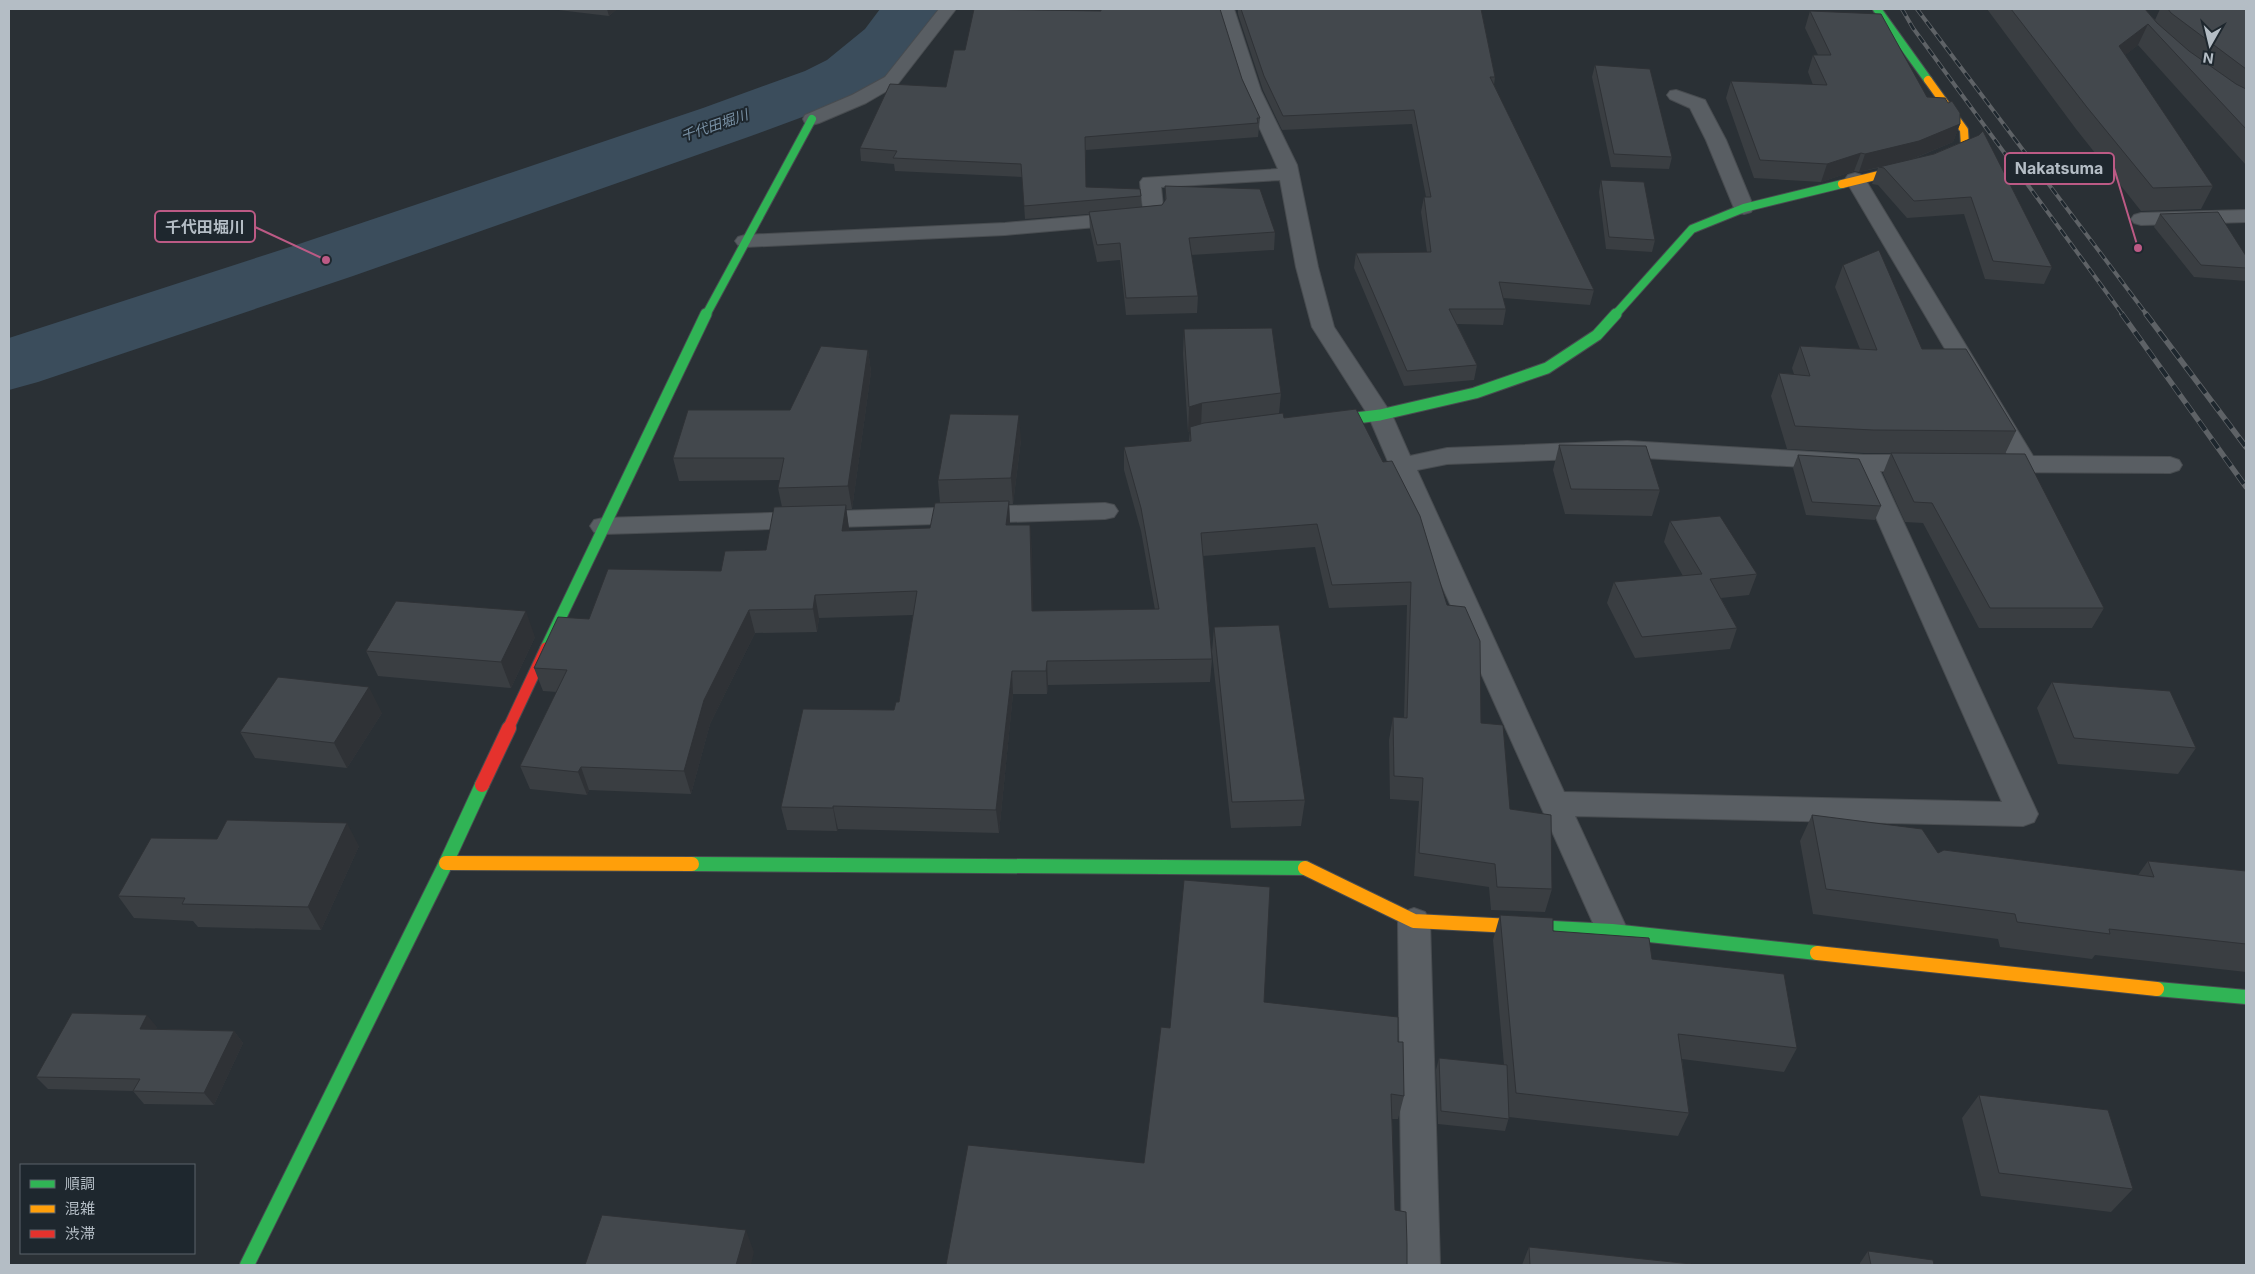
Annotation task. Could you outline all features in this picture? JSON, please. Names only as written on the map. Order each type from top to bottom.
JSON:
[{"type":"street","points":[[247,1265],[446,863],[603,526],[706,314],[812,119],[859,99],[891,81],[948,9]]},
{"type":"street","points":[[1226,9],[1252,91],[1287,165],[1307,267],[1324,327],[1380,415],[1401,466],[1612,931]]},
{"type":"street","points":[[1314,424],[1380,415],[1475,393],[1547,368],[1597,335],[1692,229],[1744,208],[1854,179],[1920,165],[1965,146],[1964,130],[1877,9]]},
{"type":"street","points":[[1676,95],[1698,104],[1716,140],[1744,208]]},
{"type":"street","points":[[745,241],[1005,229],[1154,216],[1150,182],[1289,174]]},
{"type":"street","points":[[1854,179],[2025,464]]},
{"type":"street","points":[[2141,219],[2246,216]]},
{"type":"street","points":[[1401,466],[1447,456],[1628,449],[1864,463],[2170,465]]},
{"type":"street","points":[[1554,804],[2023,814],[1864,463]]},
{"type":"street","points":[[603,526],[1105,512]]},
{"type":"street","points":[[446,863],[1308,868],[1414,921],[1612,931],[2095,984],[2246,997]]},
{"type":"street","points":[[1414,921],[1421,1265]]},
{"type":"building","points":[[974,9],[1101,11],[1101,9],[1220,9],[1242,79],[1260,118],[1257,118],[1258,123],[1085,137],[1086,187],[1140,189],[1141,196],[1024,206],[1021,164],[893,158],[897,151],[860,148],[890,84],[946,87],[954,50],[965,50]]},
{"type":"building","points":[[1241,9],[1481,9],[1495,77],[1490,77],[1594,290],[1499,282],[1506,309],[1449,309],[1477,365],[1407,371],[1356,253],[1431,252],[1424,197],[1431,197],[1414,110],[1283,116],[1264,76]]},
{"type":"building","points":[[2011,9],[2145,9],[2157,23],[2189,51],[2246,89],[2246,129],[2148,24],[2119,46],[2213,186],[2153,188],[2086,106]]},
{"type":"building","points":[[2168,9],[2246,9],[2246,69],[2171,13]]},
{"type":"building","points":[[1810,11],[1881,14],[1927,97],[1945,98],[1948,103],[1952,101],[1960,113],[1960,124],[1919,141],[1865,154],[1861,153],[1827,164],[1760,160],[1731,81],[1827,85],[1813,55],[1831,55]]},
{"type":"building","points":[[1595,65],[1650,69],[1672,157],[1614,154]]},
{"type":"building","points":[[1983,131],[2052,267],[1993,261],[1971,197],[1914,201],[1884,168],[1879,167],[1934,154],[1979,135]]},
{"type":"building","points":[[1601,180],[1644,182],[1655,240],[1609,237]]},
{"type":"building","points":[[1165,186],[1260,189],[1275,232],[1189,238],[1198,296],[1126,298],[1120,243],[1097,245],[1089,212],[1162,205],[1166,199]]},
{"type":"building","points":[[2218,212],[2246,256],[2246,268],[2201,265],[2160,214]]},
{"type":"building","points":[[1879,250],[1922,349],[1966,349],[2016,431],[1873,430],[1795,426],[1779,373],[1810,376],[1800,346],[1877,350],[1843,265]]},
{"type":"building","points":[[1272,328],[1281,393],[1202,403],[1189,407],[1184,329]]},
{"type":"building","points":[[821,346],[868,350],[848,486],[778,488],[784,458],[673,458],[688,410],[790,410]]},
{"type":"building","points":[[1356,409],[1383,462],[1392,461],[1420,516],[1447,605],[1465,607],[1480,641],[1481,723],[1503,725],[1510,809],[1551,815],[1552,889],[1497,887],[1495,864],[1419,853],[1423,778],[1394,776],[1393,717],[1407,718],[1411,582],[1332,585],[1317,524],[1201,533],[1212,659],[1047,661],[1046,671],[1012,671],[996,810],[833,806],[833,808],[781,807],[803,709],[894,710],[896,702],[899,702],[917,591],[815,595],[813,609],[749,610],[704,700],[684,771],[581,767],[578,772],[520,766],[567,670],[534,668],[558,617],[589,619],[608,569],[721,571],[725,551],[766,550],[774,507],[846,505],[842,531],[930,528],[935,503],[1009,501],[1006,525],[1030,525],[1032,611],[1159,609],[1141,508],[1124,447],[1191,441],[1190,427],[1204,423],[1283,413],[1284,418]]},
{"type":"building","points":[[950,414],[1019,415],[1011,478],[938,480]]},
{"type":"building","points":[[1559,445],[1646,446],[1660,490],[1571,489]]},
{"type":"building","points":[[1891,453],[2025,454],[2104,608],[1990,608],[1932,503],[1914,502]]},
{"type":"building","points":[[1798,455],[1859,459],[1881,506],[1812,502]]},
{"type":"building","points":[[1720,516],[1757,574],[1710,579],[1737,628],[1642,637],[1614,582],[1702,574],[1670,521]]},
{"type":"building","points":[[396,601],[526,611],[501,662],[366,651]]},
{"type":"building","points":[[1279,625],[1305,800],[1232,802],[1214,627]]},
{"type":"building","points":[[278,677],[369,687],[334,743],[240,732]]},
{"type":"building","points":[[2052,682],[2170,691],[2196,748],[2074,738]]},
{"type":"building","points":[[1812,815],[1922,829],[1938,853],[1944,850],[2154,877],[2148,861],[2246,871],[2246,944],[2109,929],[2110,934],[2017,922],[2015,914],[1826,889]]},
{"type":"building","points":[[227,820],[347,823],[308,907],[182,904],[185,898],[118,896],[151,838],[217,839]]},
{"type":"building","points":[[1184,880],[1270,887],[1264,1002],[1398,1017],[1398,1042],[1403,1042],[1404,1096],[1391,1094],[1395,1210],[1406,1212],[1407,1265],[946,1265],[968,1145],[1144,1163],[1161,1027],[1170,1028]]},
{"type":"building","points":[[1500,915],[1553,918],[1553,931],[1649,938],[1652,959],[1784,974],[1797,1048],[1678,1034],[1689,1113],[1516,1093]]},
{"type":"building","points":[[72,1013],[147,1015],[140,1029],[234,1031],[204,1093],[133,1091],[140,1079],[36,1077]]},
{"type":"building","points":[[1439,1058],[1507,1065],[1509,1119],[1441,1111]]},
{"type":"building","points":[[1979,1095],[2108,1110],[2133,1189],[1999,1173]]},
{"type":"building","points":[[602,1215],[746,1230],[736,1265],[585,1265]]},
{"type":"building","points":[[1529,1247],[1701,1265],[1530,1265]]},
{"type":"building","points":[[1868,1251],[1933,1260],[1934,1265],[1871,1265]]},
{"type":"waterway","name":"千代田堀川","points":[[9,365],[326,260],[727,122],[828,85],[850,74],[887,42],[911,9]]},
{"type":"railway","points":[[1902,9],[1913,28],[2123,315]]},
{"type":"railway","points":[[1917,9],[2147,315]]},
{"type":"railway","points":[[2122,314],[2246,487]]},
{"type":"railway","points":[[2146,314],[2246,447]]},
{"type":"traffic: fast","points":[[1877,9],[1928,80]]},
{"type":"traffic: fast","points":[[546,648],[706,314],[812,119]]},
{"type":"traffic: fast","points":[[1324,422],[1380,415],[1475,393],[1547,368],[1597,335],[1692,229],[1744,208],[1842,184]]},
{"type":"traffic: fast","points":[[247,1265],[446,863],[482,785]]},
{"type":"traffic: fast","points":[[692,864],[1305,868]]},
{"type":"traffic: fast","points":[[1512,926],[1612,931],[1817,953]]},
{"type":"traffic: fast","points":[[2157,989],[2246,997]]},
{"type":"traffic: slow","points":[[1842,184],[1920,165],[1965,146],[1964,130],[1928,80]]},
{"type":"traffic: slow","points":[[446,863],[692,864]]},
{"type":"traffic: slow","points":[[1305,868],[1414,921],[1512,926]]},
{"type":"traffic: slow","points":[[1817,953],[2157,989]]},
{"type":"traffic: jam","points":[[482,785],[546,648]]},
{"type":"place","name":"Nakatsuma","points":[[2138,248]]},
{"type":"place","name":"千代田堀川","points":[[326,260]]}]
